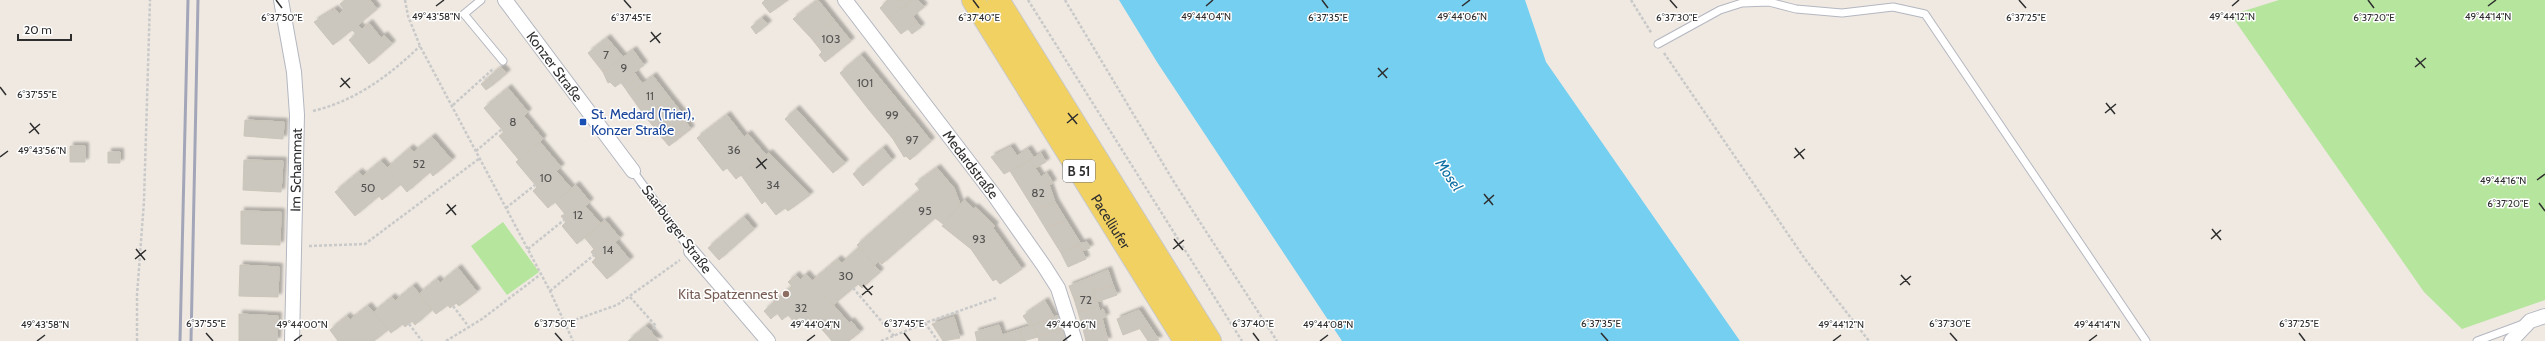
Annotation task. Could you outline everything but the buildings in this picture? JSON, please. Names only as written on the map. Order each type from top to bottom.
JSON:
[{"type":"main road","name":"Pacelliufer","points":[[973,0],[1185,341]]},
{"type":"main road","name":"Pacelliufer","points":[[998,0],[1210,341]]},
{"type":"street","name":"Im Schammat","points":[[281,0],[294,72],[297,115],[292,341]]},
{"type":"street","name":"Konzer Straße","points":[[505,0],[634,171]]},
{"type":"street","name":"Medardstraße","points":[[845,0],[990,189],[1044,266],[1058,288],[1075,341]]},
{"type":"street","name":"Saarburger Straße","points":[[691,251],[768,341]]},
{"type":"street","points":[[2511,341],[2530,321],[2545,316]]},
{"type":"lane","points":[[481,0],[464,14],[503,61]]},
{"type":"lane","points":[[1658,44],[1720,10],[1742,3],[1769,2],[1796,9],[1842,13],[1893,7],[1925,14],[2146,341]]},
{"type":"lane","name":"Saarburger Straße","points":[[634,171],[691,251]]},
{"type":"lane","points":[[2477,341],[2530,321]]},
{"type":"path","points":[[137,341],[137,295],[144,201],[150,0]]},
{"type":"path","points":[[405,0],[408,16],[420,46],[453,105],[550,291],[573,341]]},
{"type":"path","points":[[1028,0],[1242,341]]},
{"type":"path","points":[[1065,0],[1174,182],[1277,341]]},
{"type":"path","points":[[1631,0],[1658,44],[1806,259],[1869,341]]},
{"type":"path","points":[[297,115],[350,100],[399,67],[420,46]]},
{"type":"path","points":[[453,105],[503,61]]},
{"type":"path","points":[[476,151],[502,129]]},
{"type":"path","points":[[295,247],[365,244],[480,158]]},
{"type":"path","points":[[506,208],[535,185]]},
{"type":"path","points":[[528,249],[564,220]]},
{"type":"path","points":[[550,291],[594,255]]},
{"type":"path","points":[[566,324],[611,307],[630,297],[666,271]]},
{"type":"path","points":[[446,341],[469,327],[541,274]]},
{"type":"path","points":[[853,288],[894,336]]},
{"type":"path","points":[[630,297],[656,326],[651,331]]},
{"type":"path","points":[[881,341],[925,322],[996,298]]},
{"type":"path","points":[[453,306],[469,327]]},
{"type":"path","points":[[925,322],[938,341]]},
{"type":"path","points":[[409,324],[422,341]]},
{"type":"green space","points":[[2279,0],[2545,0],[2545,300],[2462,329],[2424,292],[2231,15]]},
{"type":"green space","points":[[503,222],[539,272],[507,295],[471,246]]},
{"type":"water","name":"Mosel","points":[[1119,0],[1525,0],[1546,62],[1740,341],[1342,341],[1157,62]]},
{"type":"railway","points":[[180,341],[188,0]]},
{"type":"railway","points":[[191,341],[198,0]]},
{"type":"place","name":"St. Medard (Trier), Konzer Straße","points":[[583,122]]},
{"type":"place","name":"Kita Spatzennest","points":[[786,294]]}]
